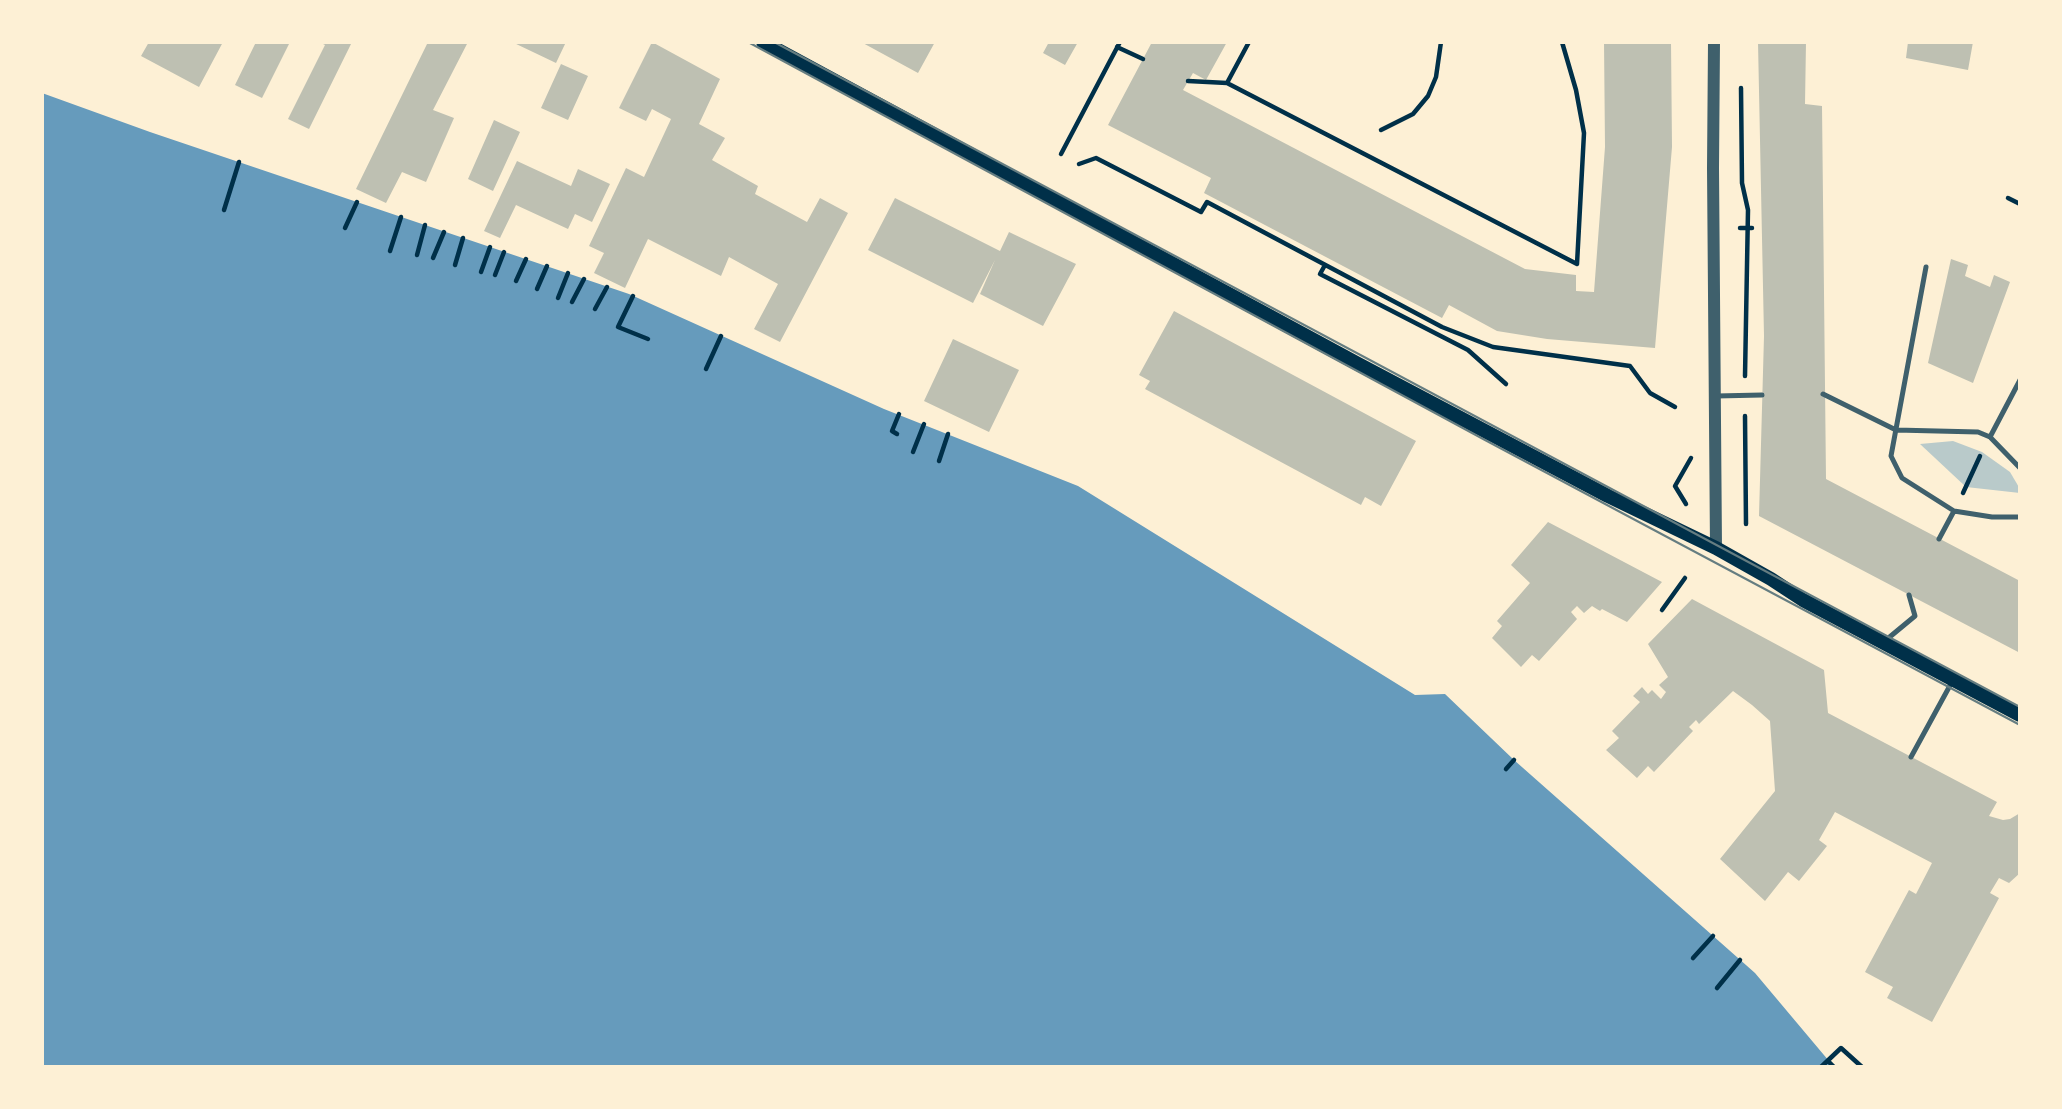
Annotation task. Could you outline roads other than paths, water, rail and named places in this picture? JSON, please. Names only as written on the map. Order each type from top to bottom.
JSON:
[{"type":"main road","points":[[763,42],[1359,364],[1608,496],[1716,548],[1803,600],[2020,715]]},
{"type":"street","points":[[1714,42],[1716,548]]},
{"type":"lane","points":[[1926,267],[1891,456],[1902,478],[1954,511],[1992,517],[2020,517]]},
{"type":"lane","points":[[1990,437],[2020,380]]},
{"type":"lane","points":[[1823,394],[1896,430],[1978,432],[1990,437],[2020,468]]},
{"type":"lane","points":[[1716,396],[1762,395]]},
{"type":"lane","points":[[1939,538],[1954,511]]},
{"type":"lane","points":[[1883,642],[1915,616],[1909,595]]},
{"type":"lane","points":[[1912,757],[1953,680]]},
{"type":"water","points":[[42,93],[629,294],[884,409],[1078,486],[1415,695],[1445,694],[1514,760],[1755,973],[1834,1067],[42,1067]]},
{"type":"tram line","points":[[748,42],[2020,725]]},
{"type":"tram line","points":[[774,42],[2020,707]]}]
